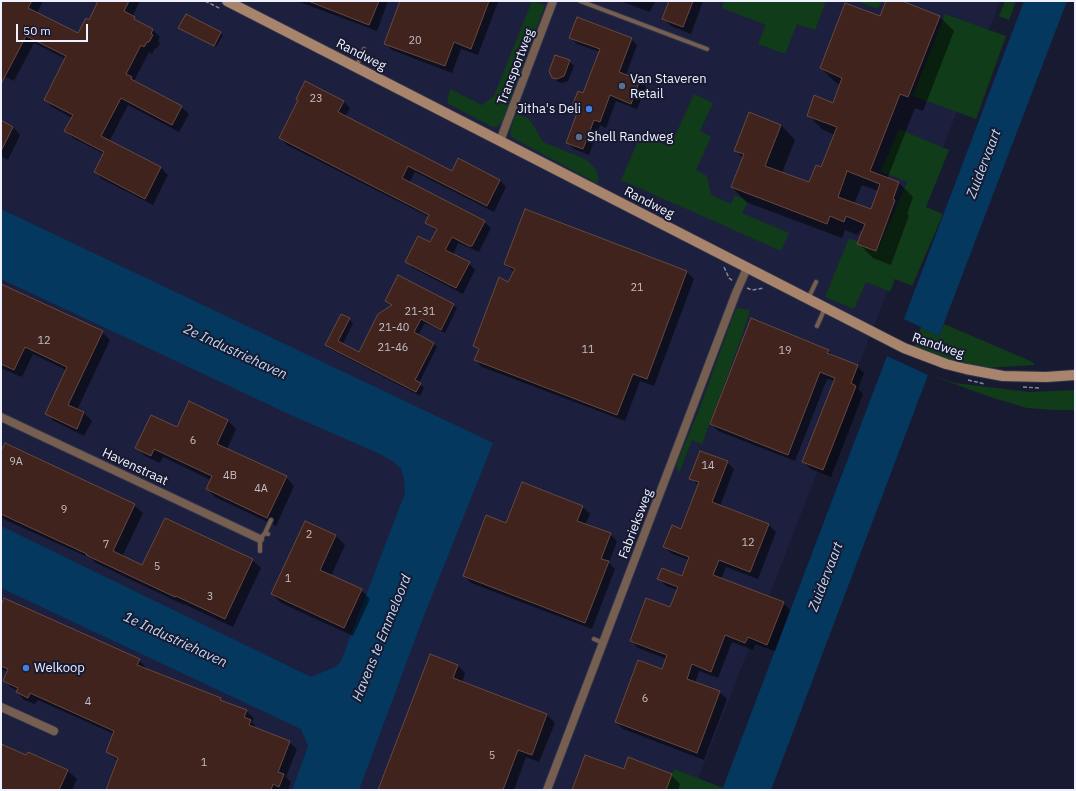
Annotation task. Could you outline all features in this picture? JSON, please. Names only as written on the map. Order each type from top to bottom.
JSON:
[{"type":"street","name":"Transportweg","points":[[500,141],[554,1]]},
{"type":"street","name":"Randweg","points":[[225,6],[356,67],[897,345],[946,364],[1003,376],[1046,377],[1075,375]]},
{"type":"street","name":"Fabrieksweg","points":[[547,790],[736,293],[747,268]]},
{"type":"street","name":"Havenstraat","points":[[1,417],[264,535]]},
{"type":"street","points":[[1,707],[54,731]]},
{"type":"lane","points":[[580,1],[707,49]]},
{"type":"lane","points":[[356,67],[364,49]]},
{"type":"lane","points":[[808,299],[816,282]]},
{"type":"lane","points":[[817,326],[825,308]]},
{"type":"lane","points":[[260,551],[264,535],[271,520]]},
{"type":"lane","points":[[594,640],[603,643]]},
{"type":"path","points":[[205,1],[225,6]]},
{"type":"path","points":[[719,264],[725,268],[729,278],[736,282]]},
{"type":"path","points":[[744,288],[752,290],[763,288],[766,289]]},
{"type":"shaded area","points":[[1,1],[1000,1],[694,790],[1,790]]},
{"type":"green space","points":[[532,1],[545,5],[502,122],[497,127],[492,127],[447,103],[450,89],[482,105],[494,96]]},
{"type":"green space","points":[[724,1],[826,1],[815,30],[797,24],[785,54],[758,44],[766,25],[722,8]]},
{"type":"green space","points":[[856,1],[881,1],[878,9]]},
{"type":"green space","points":[[1005,1],[1016,1],[1009,20],[999,16]]},
{"type":"green space","points":[[945,14],[1006,36],[976,119],[913,96]]},
{"type":"green space","points":[[694,94],[713,103],[700,131],[711,137],[696,170],[707,176],[711,195],[731,204],[735,195],[748,201],[742,213],[789,233],[781,251],[621,180],[641,134],[670,147]]},
{"type":"green space","points":[[516,114],[528,118],[543,142],[585,159],[591,164],[596,170],[598,184],[511,137],[510,131]]},
{"type":"green space","points":[[899,129],[949,150],[926,207],[943,214],[912,286],[895,279],[890,292],[866,282],[854,309],[825,297],[849,238],[878,250],[907,182],[881,171]]},
{"type":"green space","points":[[737,308],[750,310],[741,339],[702,444],[692,440],[679,473],[676,465],[699,410]]},
{"type":"green space","points":[[944,324],[1033,362],[1035,365],[985,368],[946,360],[914,347],[921,327],[939,336]]},
{"type":"green space","points":[[930,375],[955,383],[1029,392],[1075,390],[1075,410],[1027,408],[987,396]]},
{"type":"green space","points":[[674,769],[723,788],[722,790],[665,790]]},
{"type":"water","name":"Zuidervaart","points":[[1024,1],[1067,1],[939,336],[904,319]]},
{"type":"water","points":[[1,209],[493,443],[425,613],[359,790],[292,790],[308,746],[301,729],[1,588],[1,526],[311,677],[335,667],[341,661],[405,493],[404,479],[401,469],[394,462],[380,454],[293,416],[1,279]]},
{"type":"water","name":"Zuidervaart","points":[[887,356],[928,375],[771,790],[722,790]]},
{"type":"building","points":[[1,1],[32,1],[28,8],[78,33],[86,18],[89,20],[98,1],[129,1],[124,11],[135,17],[134,19],[153,29],[151,34],[153,35],[149,42],[147,42],[144,47],[141,45],[126,74],[132,77],[131,79],[182,106],[172,125],[121,98],[101,136],[161,167],[145,199],[94,172],[104,152],[64,131],[73,115],[44,100],[66,56],[26,36],[1,84]]},
{"type":"building","points":[[308,1],[379,1],[369,25]]},
{"type":"building","points":[[400,1],[489,1],[471,49],[454,42],[445,66],[384,44]]},
{"type":"building","points":[[669,1],[693,1],[683,27],[662,19]]},
{"type":"building","points":[[886,1],[902,1],[940,16],[908,97],[900,94],[870,171],[899,182],[893,199],[895,200],[876,251],[857,244],[865,224],[846,216],[844,222],[830,216],[827,224],[731,187],[744,154],[734,151],[749,112],[781,125],[765,166],[809,182],[816,165],[821,167],[837,127],[807,116],[814,95],[833,103],[842,78],[820,68],[845,3],[880,16]],"holes":[[[847,171],[880,184],[871,209],[838,197]]]},
{"type":"building","points":[[186,14],[221,32],[214,46],[178,28]]},
{"type":"building","points":[[577,17],[632,38],[619,72],[640,80],[631,104],[610,95],[600,122],[594,120],[583,149],[566,143],[577,113],[570,111],[578,91],[583,93],[600,49],[569,38]]},
{"type":"building","points":[[555,55],[570,60],[564,76],[557,79],[552,78],[549,71]]},
{"type":"building","points":[[305,81],[344,101],[338,112],[452,171],[458,158],[500,180],[487,206],[408,166],[402,178],[485,221],[472,246],[469,246],[452,237],[445,250],[470,262],[456,288],[405,262],[418,236],[430,242],[437,229],[425,223],[429,215],[279,138],[298,100],[296,99]]},
{"type":"building","points":[[1,120],[13,127],[1,151]]},
{"type":"building","points":[[525,209],[687,271],[647,379],[633,374],[617,415],[474,360],[479,349],[473,346],[499,277],[508,282],[515,269],[504,264]]},
{"type":"building","points":[[398,275],[454,304],[441,330],[421,319],[414,332],[434,343],[415,380],[421,383],[416,392],[325,345],[341,314],[350,318],[338,341],[359,352],[378,314],[392,305],[385,301]]},
{"type":"building","points":[[1,284],[103,331],[68,405],[84,412],[77,429],[45,414],[67,367],[25,347],[14,370],[1,364]]},
{"type":"building","points":[[751,318],[829,350],[827,353],[858,365],[851,383],[856,386],[823,470],[802,462],[835,378],[820,372],[788,455],[710,424]]},
{"type":"building","points":[[189,401],[228,420],[217,444],[287,476],[267,518],[206,489],[212,476],[154,449],[151,456],[135,448],[151,415],[177,427]]},
{"type":"building","points":[[5,443],[135,504],[113,551],[142,565],[165,518],[253,559],[225,619],[176,596],[175,597],[1,514],[1,451]]},
{"type":"building","points":[[700,451],[728,461],[712,502],[769,524],[750,572],[719,560],[713,575],[784,602],[767,645],[748,637],[745,643],[725,635],[711,672],[692,664],[687,679],[720,691],[697,753],[615,722],[638,660],[662,669],[667,655],[630,641],[646,598],[670,607],[678,587],[657,579],[662,568],[682,576],[689,557],[663,547],[672,525],[681,529],[699,482],[689,479]]},
{"type":"building","points":[[522,482],[583,506],[577,521],[611,533],[601,559],[609,561],[585,623],[463,576],[486,515],[506,523]]},
{"type":"building","points":[[305,521],[336,535],[320,570],[362,589],[344,628],[271,594]]},
{"type":"building","points":[[4,598],[140,659],[137,665],[221,698],[220,700],[247,710],[244,717],[251,720],[249,725],[290,741],[278,772],[284,774],[279,787],[273,784],[271,790],[106,790],[118,758],[106,752],[114,731],[30,693],[28,698],[16,692],[18,688],[3,681],[8,669],[1,666],[1,605]]},
{"type":"building","points":[[430,654],[458,665],[453,678],[547,714],[532,755],[518,750],[503,790],[378,790]]},
{"type":"building","points":[[1,744],[26,755],[28,752],[68,770],[59,790],[1,790]]},
{"type":"building","points":[[585,755],[624,769],[628,757],[672,774],[666,790],[572,790]]},
{"type":"place","name":"Van Staveren Retail","points":[[622,86]]},
{"type":"place","name":"Jitha's Deli","points":[[589,109]]},
{"type":"place","name":"Shell Randweg","points":[[579,137]]},
{"type":"place","name":"Welkoop","points":[[26,668]]},
{"type":"water label","name":"2e Industriehaven","points":[[235,352]]},
{"type":"water label","name":"Havens te Emmeloord","points":[[382,638]]},
{"type":"water label","name":"1e Industriehaven","points":[[175,640]]}]
